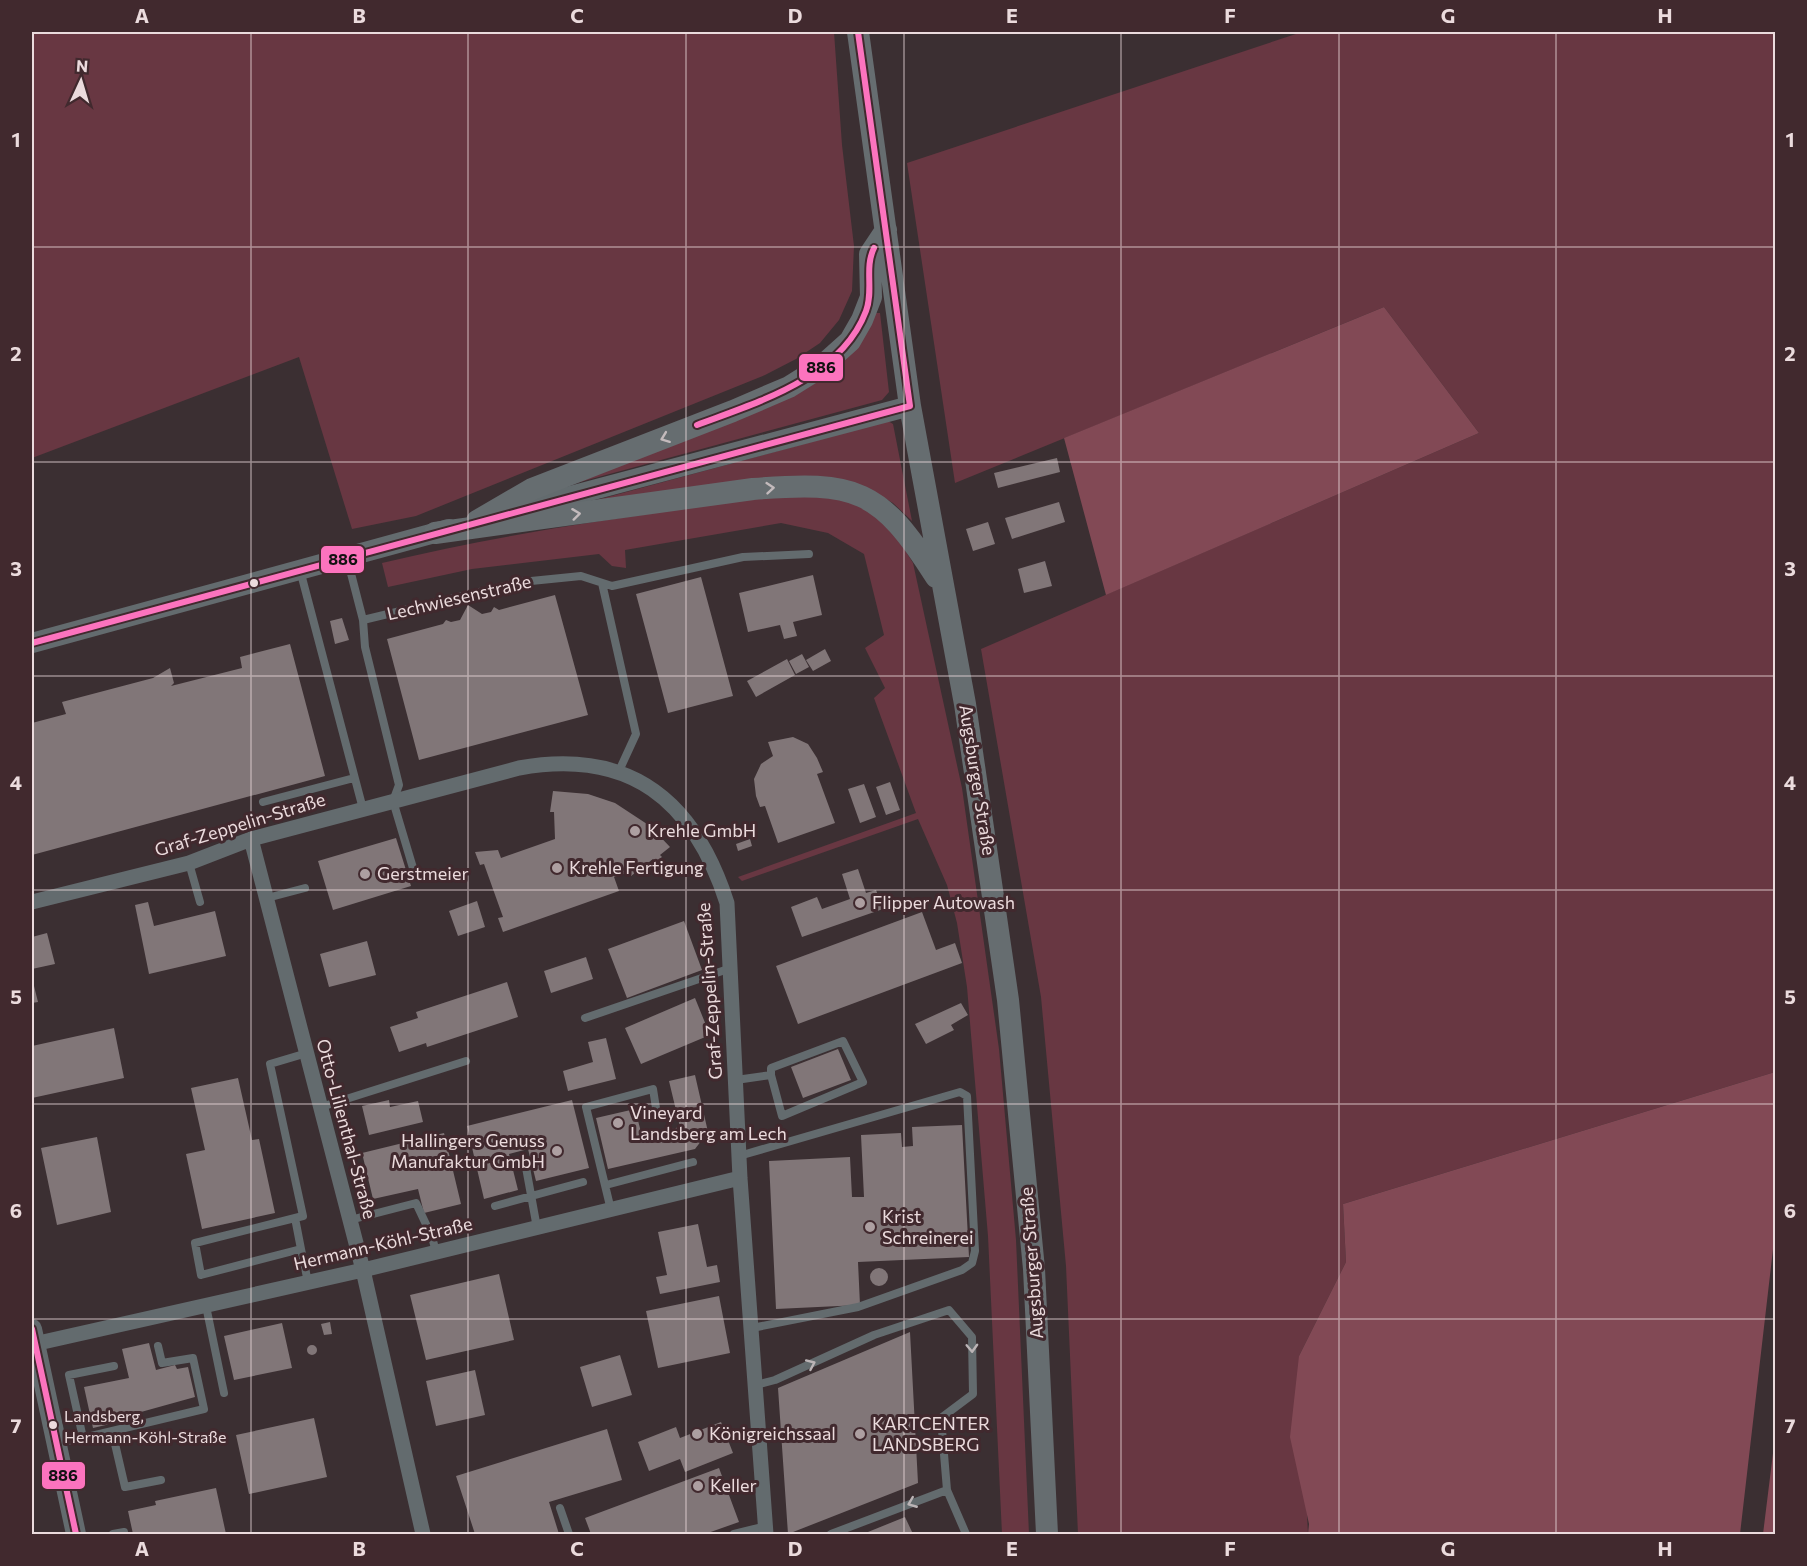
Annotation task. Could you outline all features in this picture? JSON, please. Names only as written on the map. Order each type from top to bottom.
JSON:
[{"type":"main road","name":"Augsburger Straße","points":[[858,32],[910,406],[965,704],[1008,1000],[1034,1269],[1047,1534]]},
{"type":"main road","points":[[477,521],[532,489],[733,411],[789,387],[821,367],[850,341],[862,320],[871,297],[870,254],[886,230]]},
{"type":"main road","points":[[435,532],[753,489],[805,485],[834,487],[882,506],[902,528],[943,589]]},
{"type":"street","points":[[32,643],[435,532],[910,406]]},
{"type":"street","name":"Graf-Zeppelin-Straße","points":[[32,902],[136,882],[251,839],[519,768],[550,762],[582,764],[619,771],[654,790],[678,810],[694,831],[718,876],[727,903],[740,1178],[766,1530]]},
{"type":"street","name":"Otto-Lilienthal-Straße","points":[[251,839],[363,1270],[423,1534]]},
{"type":"street","name":"Hermann-Köhl-Straße","points":[[33,1337],[206,1306],[740,1178]]},
{"type":"street","points":[[33,1337],[76,1534]]},
{"type":"lane","name":"Lechwiesenstraße","points":[[393,801],[399,785],[365,647],[363,620],[521,582],[581,576],[612,586],[743,557],[809,554]]},
{"type":"lane","points":[[346,558],[363,620]]},
{"type":"lane","points":[[300,570],[363,809]]},
{"type":"lane","points":[[602,584],[636,734],[619,771]]},
{"type":"lane","points":[[263,802],[354,778]]},
{"type":"lane","points":[[393,801],[412,868]]},
{"type":"lane","points":[[189,863],[200,902]]},
{"type":"lane","points":[[267,898],[305,888]]},
{"type":"lane","points":[[585,1018],[731,968]]},
{"type":"lane","points":[[843,1041],[863,1082],[782,1116],[771,1075],[771,1068],[843,1041]]},
{"type":"lane","points":[[301,1249],[201,1275],[195,1243],[303,1216],[270,1064],[307,1053]]},
{"type":"lane","points":[[321,1107],[466,1061]]},
{"type":"lane","points":[[736,1080],[771,1075]]},
{"type":"lane","points":[[611,1210],[586,1107],[653,1089],[656,1108]]},
{"type":"lane","points":[[739,1156],[960,1092],[967,1096],[975,1251],[972,1263],[952,1274],[858,1307],[752,1328]]},
{"type":"lane","points":[[525,1162],[537,1228]]},
{"type":"lane","points":[[606,1185],[693,1162]]},
{"type":"lane","points":[[495,1206],[583,1182]]},
{"type":"lane","points":[[350,1220],[416,1203],[432,1237],[436,1252]]},
{"type":"lane","points":[[295,1218],[308,1282]]},
{"type":"lane","points":[[206,1306],[224,1393]]},
{"type":"lane","points":[[756,1385],[775,1380],[874,1335],[950,1310],[972,1337],[973,1394],[941,1418],[947,1490],[966,1534]]},
{"type":"lane","points":[[56,1443],[204,1409],[193,1358],[162,1364],[158,1346]]},
{"type":"lane","points":[[83,1438],[69,1375],[114,1366]]},
{"type":"lane","points":[[112,1431],[125,1487],[161,1480]]},
{"type":"lane","points":[[831,1534],[947,1490]]},
{"type":"lane","points":[[560,1508],[569,1534]]},
{"type":"lane","points":[[734,1534],[766,1530]]},
{"type":"lane","points":[[113,1534],[124,1532]]},
{"type":"shaded area","points":[[32,32],[834,32],[842,145],[854,246],[852,291],[839,320],[820,343],[765,375],[416,516],[352,529],[299,357],[32,458]]},
{"type":"shaded area","points":[[1302,32],[1775,32],[1775,1072],[1343,1204],[1346,1262],[1299,1356],[1308,1534],[1078,1534],[1066,1266],[1041,997],[981,649],[1479,433],[1384,307],[955,483],[907,163]]},
{"type":"shaded area","points":[[1384,307],[1479,433],[1106,595],[1064,438]]},
{"type":"shaded area","points":[[875,313],[880,313],[889,392],[882,400],[569,485],[768,407]]},
{"type":"shaded area","points":[[888,421],[893,424],[912,521],[893,503],[872,491],[582,504]]},
{"type":"shaded area","points":[[785,495],[835,496],[854,500],[875,513],[884,522],[913,563],[962,788],[999,1049],[1016,1240],[1029,1534],[1002,1534],[988,1236],[967,987],[957,923],[947,885],[918,819],[742,881],[738,877],[916,813],[874,698],[885,688],[865,648],[884,635],[864,554],[828,533],[781,523],[625,550],[626,568],[612,566],[599,554],[472,569],[388,587],[382,563],[532,532]]},
{"type":"shaded area","points":[[1775,1072],[1775,1232],[1740,1534],[1308,1534],[1309,1524],[1290,1437],[1299,1356],[1346,1262],[1343,1204]]},
{"type":"shaded area","points":[[1775,1437],[1775,1534],[1763,1534]]},
{"type":"building","points":[[1057,458],[1060,472],[998,488],[994,473]]},
{"type":"building","points":[[1059,502],[1065,522],[1012,539],[1005,518]]},
{"type":"building","points":[[988,522],[995,544],[973,551],[966,529]]},
{"type":"building","points":[[1045,561],[1052,586],[1024,593],[1018,569]]},
{"type":"building","points":[[813,575],[822,615],[793,622],[797,636],[784,639],[780,625],[748,632],[739,593]]},
{"type":"building","points":[[701,577],[733,696],[668,713],[636,594]]},
{"type":"building","points":[[555,595],[588,715],[419,760],[387,639],[443,624],[446,620],[451,622],[460,620],[468,605],[482,614],[491,612],[494,607],[499,610]]},
{"type":"building","points":[[342,618],[349,640],[335,644],[330,621]]},
{"type":"building","points":[[290,644],[325,776],[32,855],[32,723],[66,714],[62,702],[153,678],[170,668],[174,683],[171,686],[242,668],[240,657]]},
{"type":"building","points":[[825,649],[831,661],[813,671],[806,660]]},
{"type":"building","points":[[802,654],[809,667],[796,674],[789,661]]},
{"type":"building","points":[[787,659],[795,675],[756,697],[747,681]]},
{"type":"building","points":[[793,737],[808,744],[817,758],[823,772],[817,774],[835,823],[778,843],[765,806],[760,807],[754,779],[761,764],[773,756],[768,742]]},
{"type":"building","points":[[890,782],[900,810],[886,815],[876,787]]},
{"type":"building","points":[[864,784],[876,817],[860,823],[848,789]]},
{"type":"building","points":[[553,791],[588,794],[615,803],[650,826],[670,847],[660,855],[662,857],[655,862],[653,859],[631,876],[630,872],[614,877],[619,891],[503,932],[498,918],[503,917],[484,864],[480,865],[475,852],[498,850],[501,858],[555,839],[554,812],[550,812]]},
{"type":"building","name":"Gerstmeier","points":[[396,838],[411,886],[333,910],[318,861]]},
{"type":"building","points":[[750,839],[752,846],[738,851],[736,844]]},
{"type":"building","name":"Flipper Autowash","points":[[858,869],[866,893],[876,890],[883,909],[802,937],[791,907],[817,897],[822,909],[850,899],[842,874]]},
{"type":"building","points":[[477,901],[485,927],[458,936],[449,911]]},
{"type":"building","points":[[148,902],[154,926],[215,911],[226,956],[149,974],[135,905]]},
{"type":"building","points":[[922,912],[936,950],[955,943],[962,963],[798,1024],[776,966]]},
{"type":"building","points":[[684,921],[702,970],[627,998],[608,949]]},
{"type":"building","points":[[47,933],[55,964],[32,969],[32,937]]},
{"type":"building","points":[[367,941],[376,975],[329,987],[320,954]]},
{"type":"building","points":[[586,957],[593,979],[551,993],[544,971]]},
{"type":"building","points":[[32,978],[38,1002],[32,1003]]},
{"type":"building","points":[[507,982],[518,1017],[427,1047],[426,1043],[399,1052],[390,1027],[418,1018],[416,1012]]},
{"type":"building","points":[[695,998],[710,1035],[641,1064],[625,1028]]},
{"type":"building","points":[[961,1003],[968,1015],[951,1025],[954,1030],[926,1044],[915,1024]]},
{"type":"building","points":[[114,1028],[124,1078],[32,1098],[32,1046]]},
{"type":"building","points":[[606,1038],[616,1079],[568,1091],[563,1071],[593,1062],[588,1042]]},
{"type":"building","points":[[838,1049],[851,1080],[803,1098],[791,1067]]},
{"type":"building","name":"Vineyard Landsberg am Lech","points":[[695,1075],[708,1132],[695,1149],[608,1169],[596,1118],[635,1109],[642,1136],[680,1127],[669,1081]]},
{"type":"building","points":[[238,1078],[252,1140],[259,1139],[275,1213],[202,1229],[186,1154],[205,1150],[191,1088]]},
{"type":"building","points":[[389,1100],[390,1107],[418,1101],[423,1122],[369,1135],[362,1106]]},
{"type":"building","name":"Hallingers Genuss Manufaktur GmbH","points":[[572,1100],[589,1168],[536,1181],[528,1149],[509,1154],[518,1190],[484,1199],[467,1126]]},
{"type":"building","name":"Krist Schreinerei","points":[[962,1125],[969,1257],[858,1262],[860,1305],[776,1309],[769,1161],[850,1157],[852,1197],[864,1197],[861,1135],[901,1133],[902,1147],[913,1146],[912,1127]]},
{"type":"building","points":[[444,1133],[461,1204],[424,1213],[418,1189],[373,1199],[362,1153]]},
{"type":"building","points":[[97,1137],[111,1212],[57,1225],[41,1148]]},
{"type":"building","points":[[698,1224],[707,1267],[717,1265],[720,1282],[660,1294],[656,1277],[667,1275],[658,1232]]},
{"type":"building","points":[[875,1268],[883,1268],[888,1273],[886,1284],[875,1286],[870,1281],[870,1273]]},
{"type":"building","points":[[499,1274],[514,1340],[426,1360],[410,1295]]},
{"type":"building","points":[[719,1296],[730,1353],[658,1368],[646,1311]]},
{"type":"building","points":[[330,1322],[332,1334],[324,1335],[321,1324]]},
{"type":"building","points":[[282,1323],[292,1368],[234,1380],[224,1336]]},
{"type":"building","points":[[910,1332],[918,1483],[788,1534],[778,1388]]},
{"type":"building","points":[[149,1343],[156,1370],[175,1365],[177,1369],[188,1367],[195,1397],[123,1417],[123,1421],[93,1428],[84,1387],[129,1378],[122,1349]]},
{"type":"building","points":[[312,1345],[316,1346],[316,1354],[312,1355],[308,1354],[307,1350],[308,1346]]},
{"type":"building","points":[[620,1355],[632,1395],[592,1407],[580,1367]]},
{"type":"building","points":[[475,1370],[485,1415],[436,1426],[426,1381]]},
{"type":"building","points":[[314,1418],[327,1477],[249,1494],[236,1435]]},
{"type":"building","points":[[721,1422],[733,1453],[685,1472],[680,1459],[649,1471],[638,1442],[676,1427],[680,1438]]},
{"type":"building","points":[[607,1429],[622,1480],[549,1502],[559,1534],[475,1534],[456,1476]]},
{"type":"building","name":"Keller","points":[[719,1468],[739,1522],[705,1534],[591,1534],[585,1518]]},
{"type":"building","points":[[216,1488],[226,1534],[133,1534],[128,1511],[156,1505],[155,1501]]},
{"type":"building","points":[[905,1517],[913,1534],[863,1534]]},
{"type":"transit line","name":"886","points":[[32,643],[910,406],[858,32]]},
{"type":"transit line","name":"886","points":[[697,425],[746,407],[795,384],[838,354],[854,334],[866,311],[870,263],[874,248]]},
{"type":"transit line","name":"886","points":[[32,1329],[76,1534]]},
{"type":"place","name":"Krehle GmbH","points":[[635,831]]},
{"type":"place","name":"Krehle Fertigung","points":[[557,868]]},
{"type":"place","name":"Gerstmeier","points":[[365,874]]},
{"type":"place","name":"Flipper Autowash","points":[[860,903]]},
{"type":"place","name":"Vineyard Landsberg am Lech","points":[[618,1123]]},
{"type":"place","name":"Hallingers Genuss Manufaktur GmbH","points":[[557,1151]]},
{"type":"place","name":"Krist Schreinerei","points":[[870,1227]]},
{"type":"place","name":"Landsberg, Hermann-Köhl-Straße","points":[[53,1425]]},
{"type":"place","name":"Königreichssaal","points":[[697,1434]]},
{"type":"place","name":"KARTCENTER LANDSBERG","points":[[860,1434]]},
{"type":"place","name":"Keller","points":[[698,1486]]}]
